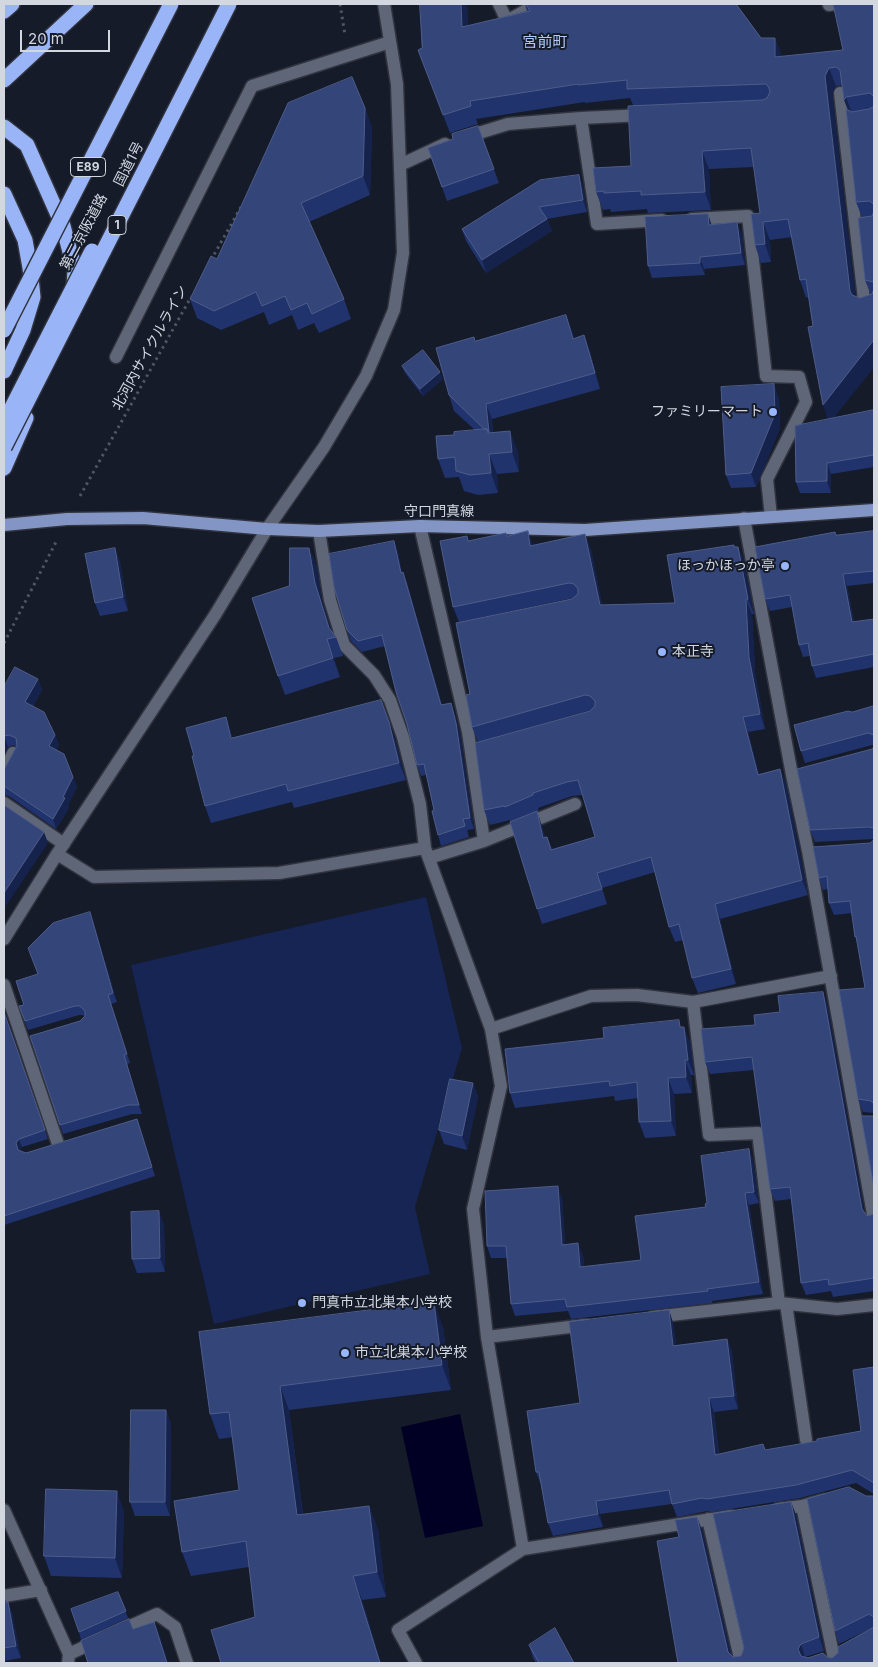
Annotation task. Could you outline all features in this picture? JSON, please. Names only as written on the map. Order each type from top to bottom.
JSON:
[{"type":"highway","points":[[4,11],[12,4]]},
{"type":"highway","points":[[4,80],[86,4]]},
{"type":"highway","points":[[4,310],[162,4]]},
{"type":"highway","name":"第二京阪道路","points":[[4,330],[171,4]]},
{"type":"highway","name":"第二京阪道路","points":[[4,423],[60,310],[163,117],[220,4]]},
{"type":"highway","name":"国道1号","points":[[4,447],[229,4]]},
{"type":"highway","points":[[4,127],[27,145],[63,226],[75,270],[72,311],[61,346],[4,468]]},
{"type":"highway","points":[[4,194],[25,240],[33,297],[23,330],[4,371]]},
{"type":"main road","name":"守口門真線","points":[[4,525],[67,520],[143,518],[267,529],[318,531],[420,526],[584,530],[874,510]]},
{"type":"street","points":[[4,940],[60,849],[215,615],[267,529],[324,447],[366,376],[394,310],[404,252],[397,84],[384,4]]},
{"type":"street","points":[[499,4],[506,21],[537,4]]},
{"type":"street","points":[[116,357],[252,86],[390,42]]},
{"type":"street","points":[[840,93],[860,229],[865,308],[874,306]]},
{"type":"street","points":[[400,165],[454,140],[508,124],[581,118],[660,115]]},
{"type":"street","points":[[581,118],[597,224],[748,216],[766,376],[799,377],[806,402],[767,479],[771,517]]},
{"type":"street","points":[[744,518],[813,850],[831,976],[861,1120],[874,1220]]},
{"type":"street","points":[[420,526],[450,632],[475,750],[484,841]]},
{"type":"street","points":[[318,531],[330,600],[344,645],[374,676],[390,700],[403,737],[420,804],[427,853],[491,1029],[501,1086],[473,1209],[487,1336],[523,1549]]},
{"type":"street","points":[[4,772],[13,753]]},
{"type":"street","points":[[4,803],[94,877],[279,873],[427,853],[484,841],[574,804]]},
{"type":"street","points":[[491,1029],[591,996],[637,995],[692,1002],[831,976]]},
{"type":"street","points":[[4,985],[27,1038],[63,1142],[42,1148]]},
{"type":"street","points":[[692,1002],[709,1135],[758,1133],[782,1303],[806,1440]]},
{"type":"street","points":[[643,1319],[782,1303],[837,1308],[874,1305]]},
{"type":"street","points":[[487,1336],[594,1324]]},
{"type":"street","points":[[764,1511],[802,1506],[837,1496]]},
{"type":"street","points":[[802,1506],[837,1657],[818,1661]]},
{"type":"street","points":[[4,1510],[42,1590],[69,1658],[157,1614],[175,1627],[187,1663]]},
{"type":"street","points":[[416,1663],[398,1630],[523,1549],[746,1514]]},
{"type":"street","points":[[708,1519],[741,1663]]},
{"type":"street","points":[[4,1596],[42,1590]]},
{"type":"path","points":[[340,4],[347,55]]},
{"type":"path","points":[[210,262],[244,202]]},
{"type":"path","name":"北河内サイクルライン","points":[[4,642],[67,520],[191,296]]},
{"type":"shaded area","points":[[426,897],[462,1048],[415,1207],[430,1274],[214,1324],[131,965]]},
{"type":"shaded area","points":[[460,1414],[483,1526],[425,1538],[401,1427]]},
{"type":"building","points":[[420,4],[461,4],[462,27],[530,11],[526,4],[736,4],[761,38],[775,38],[775,57],[843,50],[833,4],[874,4],[874,97],[870,93],[846,97],[844,100],[840,70],[836,67],[829,68],[825,76],[850,291],[852,295],[860,298],[872,294],[874,289],[874,341],[823,405],[808,327],[813,326],[806,279],[800,280],[788,219],[763,222],[765,244],[755,245],[751,214],[760,213],[751,148],[702,151],[705,192],[641,195],[641,191],[596,192],[593,168],[631,166],[628,106],[763,100],[767,98],[770,92],[766,84],[627,89],[627,80],[578,84],[470,101],[471,106],[443,115],[418,50],[422,48]]},
{"type":"building","points":[[352,77],[365,108],[363,176],[301,203],[344,299],[312,314],[307,303],[291,310],[285,296],[262,306],[256,292],[214,311],[190,299],[211,256],[217,259],[288,103]]},
{"type":"building","points":[[874,103],[874,205],[870,201],[856,202],[846,109],[852,112],[869,109],[873,107]]},
{"type":"building","points":[[478,126],[494,169],[442,187],[428,148],[453,139],[452,134]]},
{"type":"building","points":[[579,175],[583,200],[539,207],[547,219],[482,260],[462,229],[540,180]]},
{"type":"building","points":[[874,211],[874,284],[865,280],[858,218],[872,216]]},
{"type":"building","points":[[708,214],[709,225],[737,222],[741,253],[700,257],[700,263],[648,266],[645,217]]},
{"type":"building","points":[[566,315],[573,339],[584,335],[595,373],[486,404],[489,432],[449,395],[436,348],[474,337],[475,341]]},
{"type":"building","points":[[423,350],[440,372],[420,389],[402,366]]},
{"type":"building","points":[[774,384],[775,414],[751,473],[726,475],[721,387]]},
{"type":"building","points":[[874,410],[874,455],[827,463],[827,481],[796,482],[795,426]]},
{"type":"building","points":[[487,429],[488,433],[510,431],[512,452],[489,454],[491,473],[470,475],[456,471],[455,457],[438,459],[436,436],[454,435],[454,432]]},
{"type":"building","points":[[528,531],[530,546],[585,534],[600,605],[675,603],[667,555],[734,545],[734,547],[738,547],[748,599],[746,600],[749,657],[760,714],[743,717],[758,775],[780,769],[802,880],[715,904],[731,969],[692,978],[679,924],[669,927],[651,857],[597,873],[602,889],[537,909],[510,822],[537,811],[543,838],[547,837],[551,850],[595,837],[578,780],[533,793],[533,795],[505,807],[484,810],[475,743],[590,711],[595,706],[595,701],[590,696],[585,695],[472,727],[466,695],[470,694],[456,623],[572,599],[578,594],[578,589],[574,584],[569,583],[453,607],[440,541],[467,536],[468,541],[506,533],[507,536]]},
{"type":"building","points":[[874,531],[874,571],[843,574],[852,622],[874,619],[874,654],[812,666],[808,643],[799,645],[790,595],[765,599],[755,547],[835,532],[836,535]]},
{"type":"building","points":[[394,541],[401,573],[403,572],[441,705],[451,703],[456,723],[470,818],[463,819],[465,826],[438,835],[424,764],[417,765],[382,635],[358,641],[347,630],[334,587],[329,554]]},
{"type":"building","points":[[115,548],[123,597],[95,603],[85,554]]},
{"type":"building","points":[[290,548],[309,548],[315,583],[329,628],[336,637],[327,639],[333,658],[278,676],[252,598],[289,586]]},
{"type":"building","points":[[15,667],[38,679],[25,702],[44,712],[55,735],[49,746],[64,754],[73,777],[63,797],[65,798],[53,819],[4,786],[4,769],[17,746],[16,738],[9,735],[4,736],[4,687]]},
{"type":"building","points":[[381,700],[389,722],[399,763],[288,791],[286,784],[205,806],[186,728],[226,717],[231,738]]},
{"type":"building","points":[[874,706],[874,735],[868,733],[801,751],[794,725]]},
{"type":"building","points":[[874,747],[874,828],[810,830],[797,769]]},
{"type":"building","points":[[4,805],[44,832],[4,893]]},
{"type":"building","points":[[874,840],[874,1104],[871,1101],[858,1099],[839,990],[865,988],[850,901],[829,903],[827,876],[819,878],[813,847],[870,843]]},
{"type":"building","points":[[90,912],[113,993],[108,995],[127,1054],[124,1055],[139,1105],[128,1105],[60,1125],[30,1036],[80,1021],[85,1016],[85,1011],[80,1006],[75,1006],[25,1021],[19,1006],[24,1005],[16,981],[38,974],[28,948],[53,923]]},
{"type":"building","points":[[823,992],[862,1209],[867,1216],[874,1214],[874,1278],[829,1285],[828,1279],[801,1283],[790,1187],[770,1189],[752,1057],[705,1062],[701,1029],[755,1025],[754,1015],[780,1012],[778,996]]},
{"type":"building","points":[[4,1012],[45,1130],[19,1139],[16,1143],[18,1150],[26,1153],[137,1119],[152,1167],[4,1216]]},
{"type":"building","points":[[679,1020],[680,1027],[684,1027],[688,1060],[685,1060],[686,1077],[668,1078],[671,1121],[639,1122],[637,1082],[610,1086],[609,1081],[510,1093],[505,1049],[604,1038],[603,1028]]},
{"type":"building","points":[[450,1079],[473,1083],[462,1136],[439,1130]]},
{"type":"building","points":[[874,1115],[874,1188],[861,1116]]},
{"type":"building","points":[[749,1149],[754,1192],[745,1193],[759,1282],[707,1289],[708,1291],[567,1307],[565,1299],[511,1304],[506,1246],[487,1246],[485,1191],[558,1186],[562,1245],[578,1243],[580,1267],[641,1260],[635,1216],[706,1207],[701,1156]]},
{"type":"building","points":[[159,1211],[160,1258],[132,1259],[131,1212]]},
{"type":"building","points":[[434,1302],[442,1365],[280,1386],[297,1515],[369,1506],[377,1572],[353,1576],[380,1663],[221,1663],[211,1630],[255,1617],[246,1541],[182,1552],[174,1501],[239,1490],[229,1412],[210,1414],[199,1332]]},
{"type":"building","points":[[669,1310],[673,1346],[727,1339],[734,1396],[709,1398],[715,1455],[763,1444],[765,1450],[861,1431],[853,1370],[874,1367],[874,1483],[852,1470],[796,1485],[672,1504],[669,1490],[596,1501],[598,1514],[548,1523],[539,1472],[536,1472],[527,1411],[580,1403],[569,1322]]},
{"type":"building","points":[[131,1410],[166,1410],[165,1502],[130,1502]]},
{"type":"building","points":[[849,1487],[866,1496],[874,1496],[874,1617],[869,1614],[835,1631],[807,1499]]},
{"type":"building","points":[[46,1489],[117,1491],[115,1558],[44,1556]]},
{"type":"building","points":[[791,1502],[819,1637],[801,1644],[798,1649],[801,1656],[808,1658],[823,1653],[827,1657],[832,1658],[838,1653],[838,1647],[874,1627],[874,1663],[678,1663],[657,1541],[679,1537],[675,1520],[697,1517],[728,1652],[733,1657],[741,1656],[744,1648],[713,1514]]},
{"type":"building","points":[[118,1592],[126,1611],[79,1632],[71,1609]]},
{"type":"building","points":[[4,1602],[8,1602],[16,1646],[4,1648]]},
{"type":"building","points":[[129,1619],[133,1629],[154,1622],[167,1663],[88,1663],[81,1641]]},
{"type":"building","points":[[555,1628],[574,1663],[539,1663],[529,1645]]},
{"type":"place","name":"ファミリーマート","points":[[773,412]]},
{"type":"place","name":"ほっかほっか亭","points":[[785,566]]},
{"type":"place","name":"本正寺","points":[[662,652]]},
{"type":"place","name":"門真市立北巣本小学校","points":[[302,1303]]},
{"type":"place","name":"市立北巣本小学校","points":[[345,1353]]},
{"type":"district","name":"宮前町","points":[[545,42]]}]
